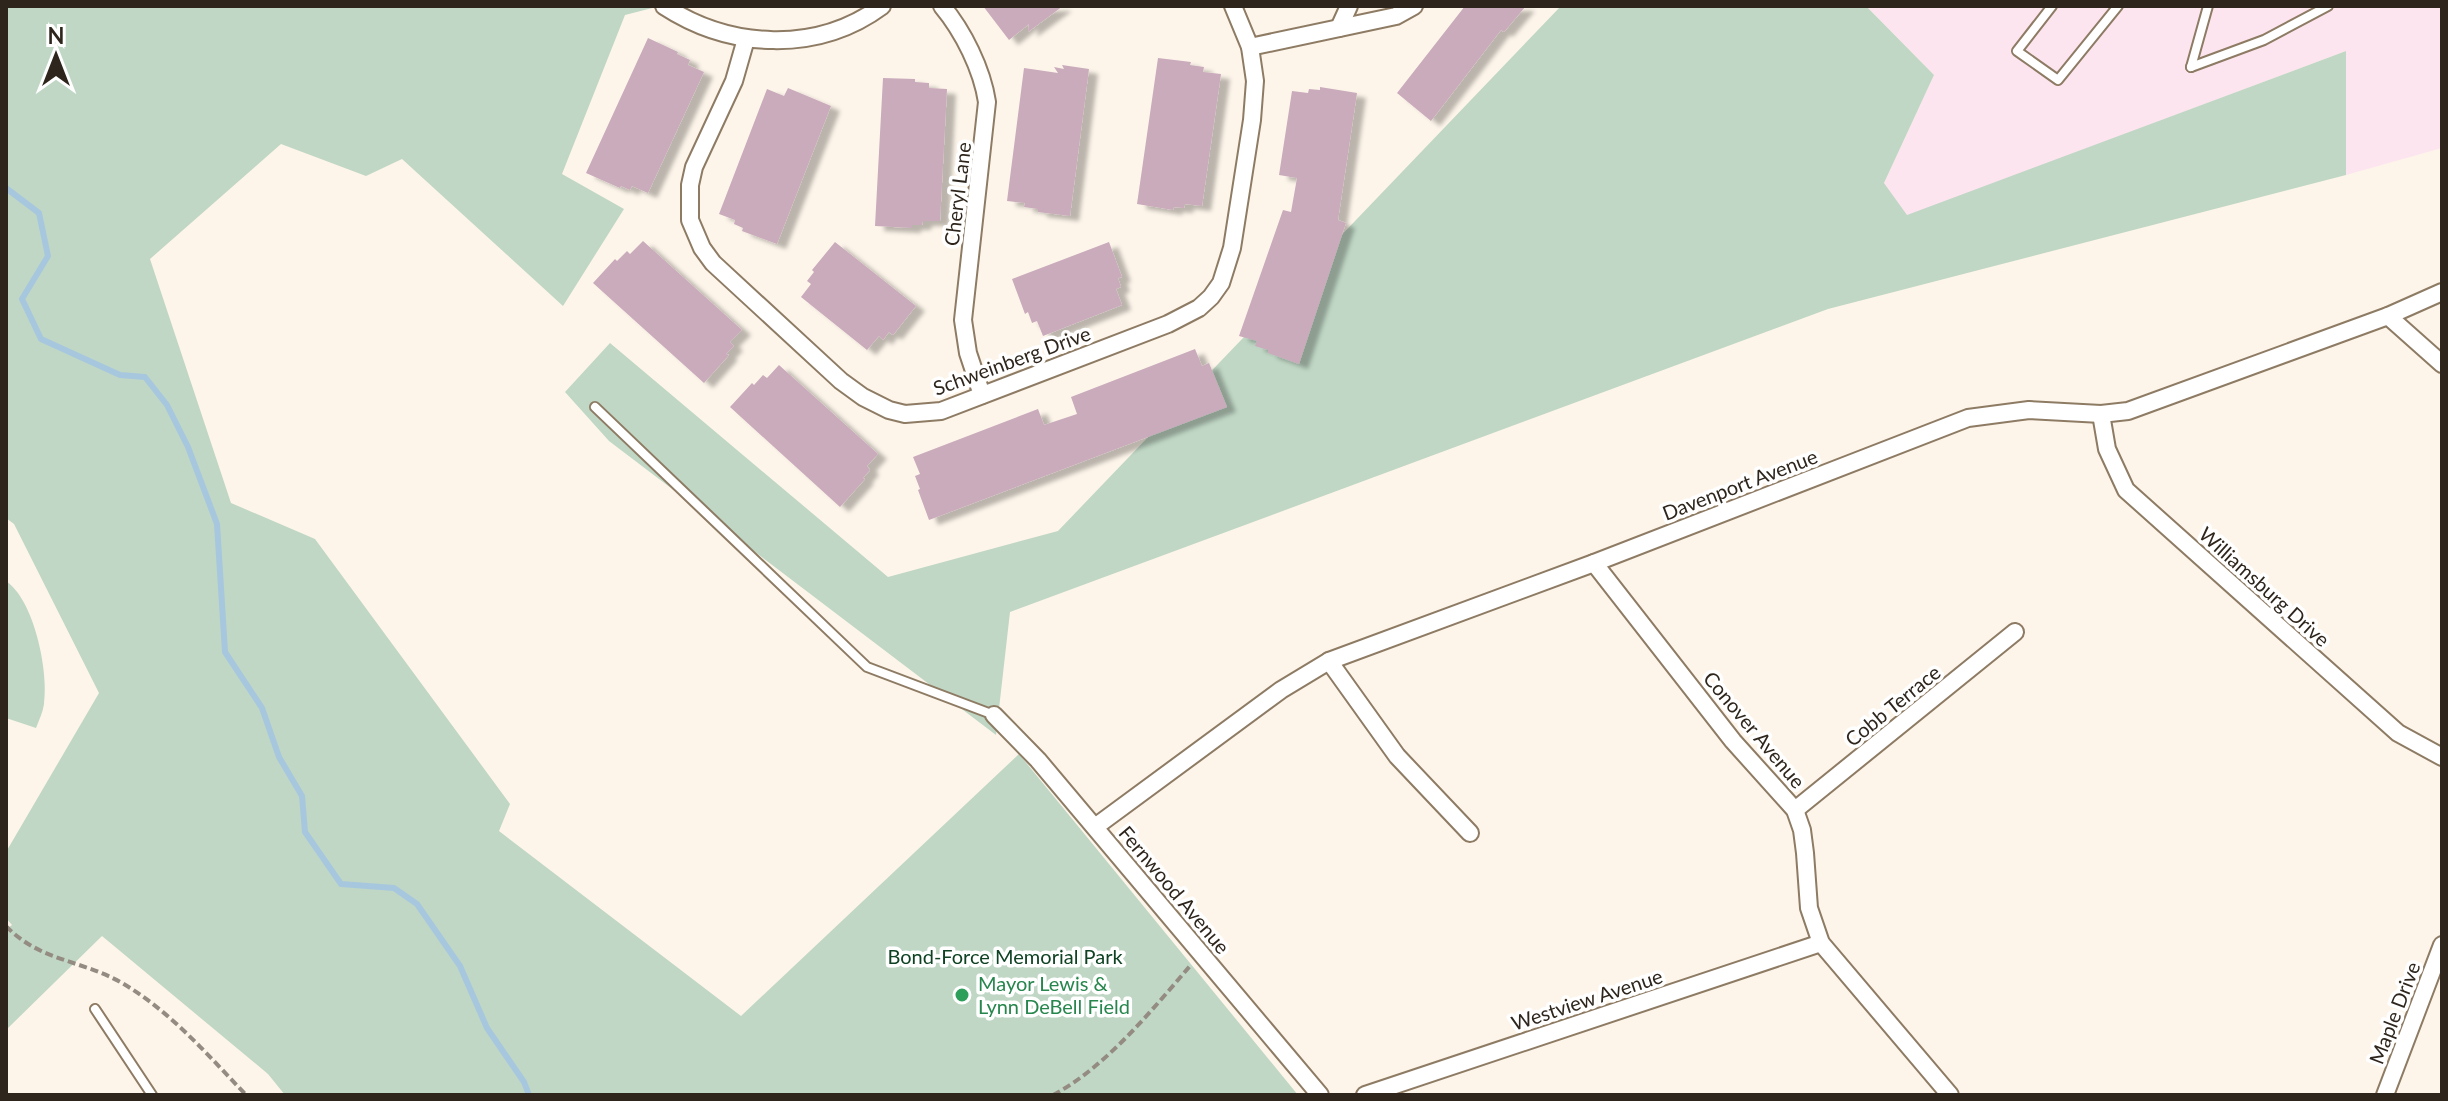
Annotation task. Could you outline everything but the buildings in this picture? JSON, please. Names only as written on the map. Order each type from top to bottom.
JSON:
[{"type":"street","points":[[664,6],[706,29],[746,39],[789,40],[821,35],[859,21],[882,6]]},
{"type":"street","name":"Cheryl Lane","points":[[942,6],[958,29],[978,71],[987,102],[963,320],[968,353],[982,395]]},
{"type":"street","name":"Schweinberg Drive","points":[[746,39],[734,81],[694,167],[690,185],[690,220],[702,248],[713,263],[830,370],[876,405],[905,414],[920,414],[941,411],[1177,321],[1211,297],[1221,283],[1232,248],[1250,135],[1255,81],[1250,47],[1233,6]]},
{"type":"street","points":[[1339,28],[1349,6]]},
{"type":"street","points":[[1250,47],[1396,16],[1414,6]]},
{"type":"street","name":"Davenport Avenue","points":[[1095,827],[1281,690],[1329,661],[1594,563],[1968,418],[2029,410],[2101,414],[2128,411],[2388,316],[2442,292]]},
{"type":"street","points":[[2388,316],[2442,364]]},
{"type":"street","name":"Williamsburg Drive","points":[[2101,414],[2107,449],[2126,490],[2389,725],[2422,748],[2442,757]]},
{"type":"street","name":"Conover Avenue","points":[[1594,563],[1733,741],[1795,810],[1802,830],[1809,908],[1821,943],[1950,1095]]},
{"type":"street","name":"Cobb Terrace","points":[[1795,810],[2015,632]]},
{"type":"street","points":[[1329,661],[1397,756],[1470,833]]},
{"type":"street","name":"Fernwood Avenue","points":[[994,715],[1038,760],[1320,1095]]},
{"type":"street","name":"Westview Avenue","points":[[1365,1095],[1821,943]]},
{"type":"street","name":"Maple Drive","points":[[2385,1095],[2442,945]]},
{"type":"lane","points":[[2052,6],[2017,51],[2058,80],[2118,6]]},
{"type":"lane","points":[[2208,6],[2191,67],[2264,40],[2328,6]]},
{"type":"lane","points":[[595,407],[867,667],[994,715]]},
{"type":"lane","points":[[95,1009],[152,1095]]},
{"type":"path","points":[[6,926],[56,959],[93,968],[124,984],[164,1012],[246,1095]]},
{"type":"path","points":[[1053,1095],[1077,1082],[1150,1012],[1196,959]]},
{"type":"shaded area","points":[[1866,6],[2442,6],[2442,148],[2346,175],[2346,51],[1907,216],[1884,183],[1934,75]]},
{"type":"green space","name":"Bond-Force Memorial Park","points":[[6,6],[660,6],[625,15],[562,174],[624,209],[563,306],[402,159],[366,176],[281,144],[150,259],[231,503],[315,539],[510,804],[499,831],[741,1016],[1019,754],[1298,1095],[285,1095],[268,1074],[102,936],[6,1030],[6,929],[12,925],[6,918],[6,852],[99,693],[14,524],[6,518]]},
{"type":"green space","points":[[1561,6],[1866,6],[1934,75],[1884,183],[1907,215],[2346,51],[2346,175],[1828,309],[1010,612],[996,735],[609,441],[565,392],[610,343],[888,577],[1058,531]]},
{"type":"green space","points":[[6,581],[16,590],[32,620],[42,656],[44,704],[36,728],[6,718]]},
{"type":"waterway","points":[[6,188],[39,213],[48,256],[22,299],[41,339],[120,375],[145,377],[167,405],[188,447],[217,524],[225,652],[262,708],[279,757],[302,796],[305,832],[341,884],[394,888],[417,904],[460,966],[487,1028],[524,1082],[529,1095]]},
{"type":"place","name":"Mayor Lewis & Lynn DeBell Field","points":[[962,995]]}]
